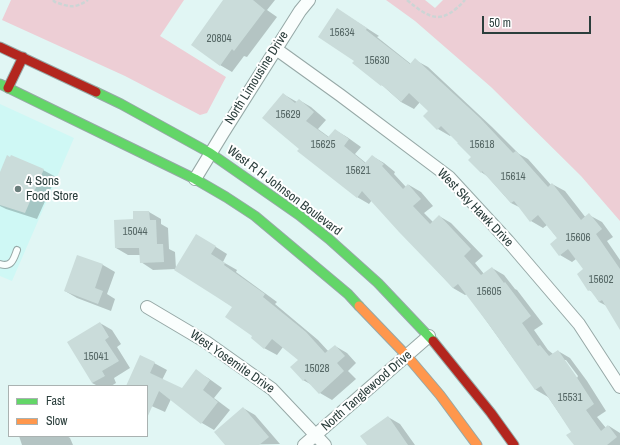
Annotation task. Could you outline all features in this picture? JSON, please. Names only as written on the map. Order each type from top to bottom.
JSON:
[{"type":"main road","name":"West R H Johnson Boulevard","points":[[0,47],[120,104],[210,153],[299,215],[329,239],[378,283],[429,336],[491,413],[514,445]]},
{"type":"main road","points":[[23,57],[4,86],[195,179],[255,216],[348,294],[407,356],[440,395],[477,445]]},
{"type":"street","name":"North Limousine Drive","points":[[195,179],[300,10],[309,0]]},
{"type":"street","name":"West Sky Hawk Drive","points":[[276,49],[449,177],[508,241],[579,324],[620,387]]},
{"type":"street","name":"West Yosemite Drive","points":[[147,307],[206,342],[272,389],[325,445]]},
{"type":"street","name":"North Tanglewood Drive","points":[[304,445],[429,336]]},
{"type":"lane","points":[[0,264],[7,265],[10,263],[13,260],[17,250]]},
{"type":"path","points":[[53,0],[71,7],[84,3],[88,0]]},
{"type":"path","points":[[407,0],[418,10],[426,15],[434,17],[448,15],[465,0]]},
{"type":"shaded area","points":[[11,0],[184,0],[160,36],[226,77],[207,113],[200,115],[125,76],[2,20]]},
{"type":"shaded area","points":[[386,0],[425,0],[435,8],[443,0],[620,0],[620,221],[581,176],[491,87],[415,21]]},
{"type":"shaded area","points":[[0,104],[74,138],[12,281],[0,276]]},
{"type":"building","points":[[223,0],[253,0],[265,10],[234,51],[232,49],[220,66],[191,45]]},
{"type":"building","points":[[337,8],[367,28],[366,30],[410,64],[415,58],[480,118],[513,153],[516,151],[548,187],[552,183],[581,220],[589,213],[602,229],[596,234],[620,269],[620,330],[602,300],[599,302],[590,290],[588,291],[577,274],[583,269],[568,249],[559,256],[550,244],[557,238],[538,215],[530,222],[514,201],[511,203],[482,171],[481,173],[468,160],[471,157],[441,126],[437,130],[423,116],[428,111],[409,93],[401,102],[382,85],[381,86],[352,63],[354,61],[318,37]]},
{"type":"building","points":[[283,93],[295,103],[299,99],[314,112],[306,121],[328,137],[335,129],[349,139],[344,146],[365,163],[372,155],[384,164],[382,166],[403,189],[408,184],[421,199],[413,206],[430,224],[439,215],[471,249],[464,256],[481,275],[492,267],[531,316],[522,323],[538,346],[540,345],[549,356],[558,350],[594,404],[586,410],[601,431],[608,425],[617,437],[607,445],[574,445],[566,435],[571,432],[541,386],[535,390],[490,326],[458,284],[453,288],[362,191],[357,198],[297,151],[299,149],[262,118]]},
{"type":"building","name":"4 Sons Food Store","points":[[7,155],[10,157],[11,155],[44,169],[25,213],[0,205],[0,172]]},
{"type":"building","points":[[133,211],[149,211],[150,220],[156,220],[157,244],[163,244],[164,262],[140,263],[139,248],[115,248],[114,220],[133,219]]},
{"type":"building","points":[[196,234],[216,246],[211,254],[265,294],[263,297],[306,332],[325,353],[335,345],[345,356],[337,363],[344,371],[319,394],[305,379],[303,381],[290,367],[298,360],[272,339],[264,349],[251,338],[252,336],[225,317],[232,307],[174,270]]},
{"type":"building","points":[[77,255],[103,264],[95,288],[103,291],[98,304],[64,291]]},
{"type":"building","points":[[100,322],[109,337],[105,340],[119,361],[102,371],[105,376],[92,383],[67,342]]},
{"type":"building","points":[[140,355],[155,362],[150,373],[182,388],[196,369],[210,380],[203,390],[218,402],[201,424],[159,391],[148,416],[148,385],[126,385]]},
{"type":"building","points":[[243,407],[269,437],[259,445],[225,445],[214,432]]},
{"type":"building","points":[[388,416],[408,445],[367,445],[360,436]]},
{"type":"traffic: fast","points":[[0,84],[195,179],[226,197],[255,216],[348,294],[359,306]]},
{"type":"traffic: fast","points":[[96,92],[121,104],[210,153],[299,215],[329,239],[378,283],[433,341]]},
{"type":"traffic: slow","points":[[359,306],[407,356],[440,395],[477,445]]},
{"type":"traffic: jam","points":[[0,47],[96,92]]},
{"type":"traffic: jam","points":[[8,88],[23,57]]},
{"type":"traffic: jam","points":[[433,341],[491,413],[514,445]]},
{"type":"place","name":"4 Sons Food Store","points":[[18,189]]}]
